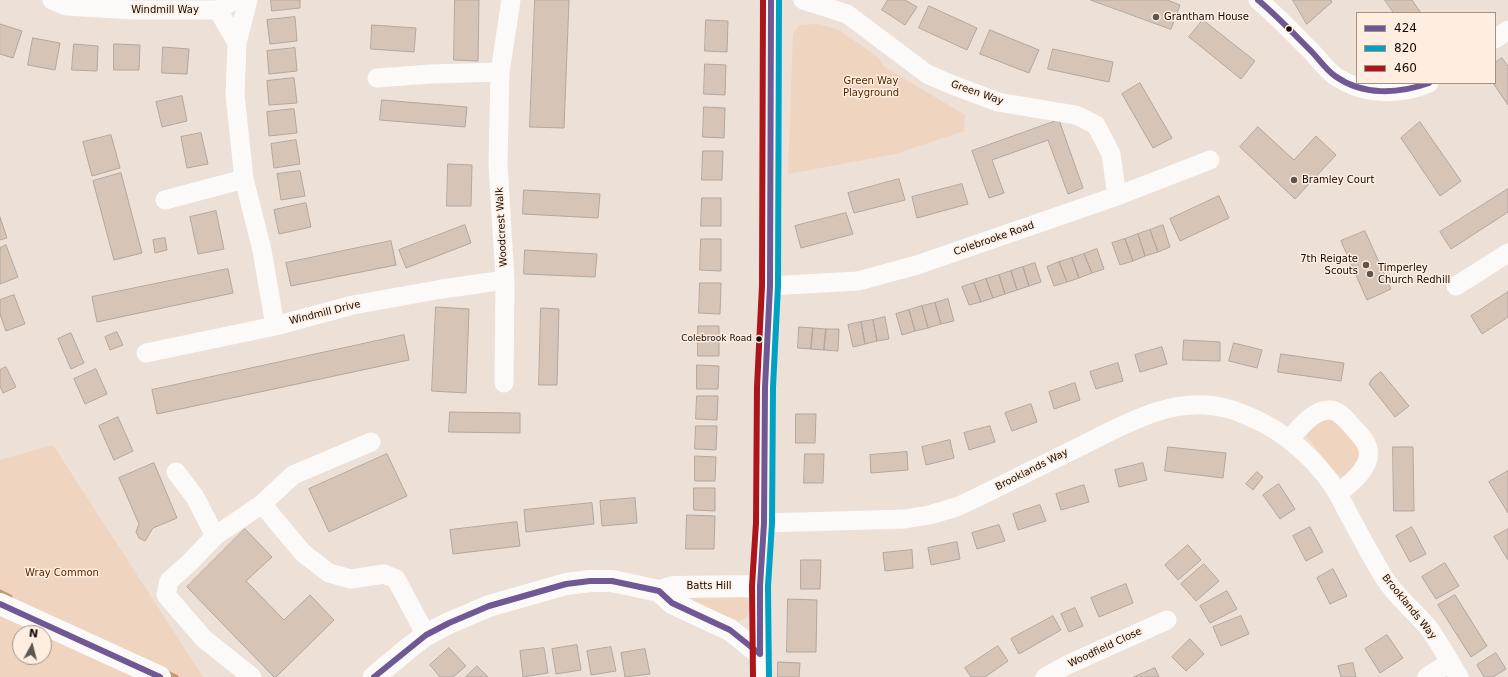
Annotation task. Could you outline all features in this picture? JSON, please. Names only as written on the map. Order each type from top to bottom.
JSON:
[{"type":"street","name":"Windmill Way","points":[[52,0],[66,6],[133,10],[226,5],[237,43]]},
{"type":"street","points":[[248,0],[237,43],[235,95],[244,180],[262,250],[275,326]]},
{"type":"street","name":"Woodcrest Walk","points":[[504,383],[505,280],[498,164],[500,72],[512,0]]},
{"type":"street","points":[[761,677],[760,586],[764,523],[765,387],[770,286],[771,0]]},
{"type":"street","name":"Green Way","points":[[803,0],[847,14],[927,74],[950,84],[998,102],[1076,115],[1096,125],[1111,154],[1117,196]]},
{"type":"street","points":[[1258,0],[1308,47],[1322,64],[1335,76],[1349,83],[1381,93],[1401,91],[1426,84]]},
{"type":"street","points":[[1496,38],[1508,30]]},
{"type":"street","points":[[377,78],[431,74],[500,72]]},
{"type":"street","name":"Colebrooke Road","points":[[770,286],[858,281],[917,266],[1117,196],[1210,160]]},
{"type":"street","points":[[165,200],[244,180]]},
{"type":"street","points":[[1456,286],[1508,253]]},
{"type":"street","name":"Windmill Drive","points":[[146,353],[275,326],[353,305],[442,289],[505,280]]},
{"type":"street","name":"Brooklands Way","points":[[764,523],[905,519],[936,513],[957,507],[1136,419],[1167,409],[1184,406],[1206,405],[1225,408],[1266,425],[1289,439],[1312,460],[1339,493],[1386,580],[1397,595],[1431,632],[1454,670]]},
{"type":"street","points":[[1289,439],[1306,422],[1321,412],[1333,410],[1347,421],[1366,443],[1368,456],[1362,470],[1339,493]]},
{"type":"street","points":[[252,677],[204,639],[166,595],[169,581],[215,536],[262,504],[293,475],[371,442]]},
{"type":"street","points":[[176,472],[195,497],[215,536]]},
{"type":"street","points":[[262,504],[303,553],[330,573],[351,579],[384,574],[396,579],[426,635]]},
{"type":"street","name":"Batts Hill","points":[[384,674],[426,635],[449,623],[489,606],[566,584],[590,581],[612,581],[659,591],[673,587],[760,586]]},
{"type":"street","name":"Batts Hill","points":[[659,591],[672,603],[730,630],[760,654]]},
{"type":"street","points":[[0,604],[160,677]]},
{"type":"street","name":"Woodfield Close","points":[[1045,677],[1067,665],[1166,620]]},
{"type":"street","points":[[1427,677],[1454,670]]},
{"type":"green space","name":"Green Way Playground","points":[[818,24],[839,30],[879,58],[883,66],[965,115],[964,131],[895,154],[788,174],[793,34],[799,25]]},
{"type":"green space","points":[[1335,418],[1357,444],[1361,456],[1346,476],[1341,476],[1334,472],[1307,437],[1307,433],[1314,420]]},
{"type":"green space","name":"Wray Common","points":[[53,445],[203,677],[0,677],[0,460]]},
{"type":"green space","points":[[693,595],[741,596],[748,599],[750,611],[748,616],[738,622],[693,601]]},
{"type":"building","points":[[271,0],[300,0],[300,8],[272,11]]},
{"type":"building","points":[[455,0],[479,0],[478,61],[454,60]]},
{"type":"building","points":[[535,0],[569,0],[564,128],[530,127]]},
{"type":"building","points":[[888,0],[905,0],[917,7],[905,25],[882,10]]},
{"type":"building","name":"Grantham House","points":[[1091,0],[1167,0],[1180,5],[1171,29]]},
{"type":"building","points":[[1293,0],[1331,0],[1332,2],[1307,24]]},
{"type":"building","points":[[1385,0],[1412,0],[1420,12],[1393,12]]},
{"type":"building","points":[[929,6],[977,28],[967,50],[919,28]]},
{"type":"building","points":[[295,17],[297,41],[270,44],[267,20]]},
{"type":"building","points":[[706,20],[728,21],[727,52],[705,51]]},
{"type":"building","points":[[1203,20],[1255,61],[1241,79],[1189,37]]},
{"type":"building","points":[[0,24],[22,31],[13,58],[0,54]]},
{"type":"building","points":[[372,25],[416,28],[414,52],[371,49]]},
{"type":"building","points":[[990,30],[1039,50],[1029,73],[980,54]]},
{"type":"building","points":[[33,38],[60,43],[55,70],[28,65]]},
{"type":"building","points":[[74,44],[98,46],[97,71],[72,70]]},
{"type":"building","points":[[114,44],[140,45],[139,70],[114,70]]},
{"type":"building","points":[[163,47],[189,49],[187,74],[162,73]]},
{"type":"building","points":[[295,48],[297,71],[269,74],[267,51]]},
{"type":"building","points":[[1053,49],[1113,62],[1109,82],[1048,69]]},
{"type":"building","points":[[1502,58],[1508,66],[1508,105],[1494,84],[1496,84],[1496,62]]},
{"type":"building","points":[[705,64],[726,65],[725,95],[704,94]]},
{"type":"building","points":[[294,78],[297,103],[269,105],[267,81]]},
{"type":"building","points":[[1140,83],[1172,138],[1153,148],[1122,94]]},
{"type":"building","points":[[182,96],[187,121],[162,127],[156,102]]},
{"type":"building","points":[[382,100],[467,107],[465,127],[380,120]]},
{"type":"building","points":[[704,107],[725,108],[724,138],[703,137]]},
{"type":"building","points":[[294,109],[297,133],[269,136],[267,112]]},
{"type":"building","points":[[1059,120],[1083,188],[1068,194],[1048,140],[992,160],[1004,193],[989,198],[972,151]]},
{"type":"building","points":[[1420,122],[1461,181],[1440,196],[1401,138]]},
{"type":"building","name":"Bramley Court","points":[[1258,127],[1294,160],[1316,136],[1336,155],[1295,199],[1240,147]]},
{"type":"building","points":[[201,133],[208,164],[187,168],[181,137]]},
{"type":"building","points":[[111,135],[120,168],[92,176],[83,142]]},
{"type":"building","points":[[296,140],[300,164],[274,168],[271,144]]},
{"type":"building","points":[[703,151],[723,151],[722,180],[702,180]]},
{"type":"building","points":[[448,164],[472,165],[471,206],[447,206]]},
{"type":"building","points":[[300,171],[305,196],[281,200],[277,174]]},
{"type":"building","points":[[121,173],[142,253],[114,260],[93,181]]},
{"type":"building","points":[[899,179],[905,200],[854,213],[848,193]]},
{"type":"building","points":[[962,184],[968,204],[917,218],[912,197]]},
{"type":"building","points":[[1508,189],[1508,212],[1451,249],[1440,232]]},
{"type":"building","points":[[524,190],[600,194],[598,218],[523,214]]},
{"type":"building","points":[[1219,196],[1229,218],[1180,241],[1170,219]]},
{"type":"building","points":[[702,198],[721,198],[721,226],[701,226]]},
{"type":"building","points":[[306,203],[311,227],[279,234],[274,210]]},
{"type":"building","points":[[216,211],[224,249],[198,254],[190,217]]},
{"type":"building","points":[[846,213],[853,234],[801,248],[795,226]]},
{"type":"building","points":[[0,217],[7,238],[0,240]]},
{"type":"building","points":[[465,225],[471,243],[406,268],[399,250]]},
{"type":"building","points":[[1163,225],[1170,247],[1158,252],[1150,230]]},
{"type":"building","points":[[1150,230],[1158,252],[1145,256],[1138,234]]},
{"type":"building","name":"7th Reigate Scouts","points":[[1365,231],[1391,289],[1367,300],[1341,241]]},
{"type":"building","points":[[1138,234],[1145,256],[1133,261],[1125,239]]},
{"type":"building","points":[[165,238],[167,250],[155,253],[153,240]]},
{"type":"building","points":[[701,239],[721,239],[721,271],[700,270]]},
{"type":"building","points":[[1125,239],[1133,261],[1120,265],[1112,243]]},
{"type":"building","points":[[391,241],[396,265],[291,286],[286,263]]},
{"type":"building","points":[[6,245],[18,277],[0,284],[0,248]]},
{"type":"building","points":[[1097,249],[1104,269],[1092,273],[1084,254]]},
{"type":"building","points":[[525,250],[597,254],[595,277],[524,274]]},
{"type":"building","points":[[1084,254],[1092,273],[1079,278],[1072,258]]},
{"type":"building","points":[[1072,258],[1079,278],[1067,282],[1059,262]]},
{"type":"building","points":[[1059,262],[1067,282],[1054,286],[1047,267]]},
{"type":"building","points":[[1035,263],[1041,282],[1029,286],[1023,267]]},
{"type":"building","points":[[1023,267],[1029,286],[1017,290],[1011,271]]},
{"type":"building","points":[[228,269],[233,293],[97,322],[92,297]]},
{"type":"building","points":[[1011,271],[1017,290],[1005,294],[999,275]]},
{"type":"building","points":[[999,275],[1005,294],[993,298],[986,279]]},
{"type":"building","points":[[986,279],[993,298],[981,302],[974,283]]},
{"type":"building","points":[[700,283],[721,283],[720,314],[699,313]]},
{"type":"building","points":[[974,283],[981,302],[969,305],[962,287]]},
{"type":"building","points":[[1508,292],[1508,317],[1482,334],[1471,316]]},
{"type":"building","points":[[14,295],[25,324],[6,331],[0,314],[0,300]]},
{"type":"building","points":[[948,299],[954,321],[941,324],[935,303]]},
{"type":"building","points":[[935,303],[941,324],[928,328],[922,306]]},
{"type":"building","points":[[922,306],[928,328],[915,331],[909,310]]},
{"type":"building","points":[[436,307],[469,309],[466,393],[432,391]]},
{"type":"building","points":[[541,308],[559,309],[557,385],[539,385]]},
{"type":"building","points":[[909,310],[915,331],[902,335],[896,314]]},
{"type":"building","points":[[885,317],[889,339],[877,341],[873,320]]},
{"type":"building","points":[[873,320],[877,341],[865,344],[861,322]]},
{"type":"building","points":[[861,322],[865,344],[853,347],[848,325]]},
{"type":"building","points":[[698,326],[719,326],[719,356],[698,356]]},
{"type":"building","points":[[799,327],[813,328],[811,349],[798,348]]},
{"type":"building","points":[[813,328],[826,329],[824,350],[811,349]]},
{"type":"building","points":[[826,329],[839,329],[838,351],[824,350]]},
{"type":"building","points":[[117,332],[123,345],[110,350],[105,337]]},
{"type":"building","points":[[71,333],[84,363],[71,369],[58,339]]},
{"type":"building","points":[[404,335],[409,360],[157,414],[152,390]]},
{"type":"building","points":[[1184,340],[1220,342],[1220,361],[1183,360]]},
{"type":"building","points":[[1234,343],[1262,350],[1257,368],[1229,361]]},
{"type":"building","points":[[1162,347],[1167,364],[1140,372],[1135,355]]},
{"type":"building","points":[[1281,354],[1344,363],[1341,381],[1278,372]]},
{"type":"building","points":[[1118,363],[1123,381],[1096,389],[1090,372]]},
{"type":"building","points":[[697,365],[719,366],[718,389],[697,389]]},
{"type":"building","points":[[6,367],[16,387],[3,393],[0,386],[0,370]]},
{"type":"building","points":[[96,369],[107,394],[85,404],[74,379]]},
{"type":"building","points":[[1381,372],[1409,406],[1395,417],[1369,384],[1372,379]]},
{"type":"building","points":[[1075,383],[1080,400],[1054,409],[1049,392]]},
{"type":"building","points":[[697,396],[718,396],[717,420],[696,419]]},
{"type":"building","points":[[1031,404],[1037,422],[1012,431],[1005,413]]},
{"type":"building","points":[[450,412],[520,413],[520,433],[449,432]]},
{"type":"building","points":[[796,414],[816,414],[815,443],[796,443]]},
{"type":"building","points":[[118,417],[133,451],[114,460],[99,426]]},
{"type":"building","points":[[696,426],[717,426],[716,450],[695,449]]},
{"type":"building","points":[[990,426],[995,442],[969,450],[964,433]]},
{"type":"building","points":[[950,440],[954,458],[926,465],[922,447]]},
{"type":"building","points":[[1168,447],[1226,453],[1223,478],[1165,471]]},
{"type":"building","points":[[1393,447],[1413,447],[1414,511],[1394,511]]},
{"type":"building","points":[[907,452],[908,470],[871,473],[870,455]]},
{"type":"building","points":[[387,454],[407,496],[329,532],[309,489]]},
{"type":"building","points":[[805,454],[824,454],[823,483],[804,483]]},
{"type":"building","points":[[695,456],[716,457],[715,481],[695,481]]},
{"type":"building","points":[[154,463],[177,518],[153,528],[145,541],[139,538],[136,532],[139,524],[119,478]]},
{"type":"building","points":[[1143,463],[1147,480],[1119,487],[1115,470]]},
{"type":"building","points":[[1508,471],[1508,513],[1489,482]]},
{"type":"building","points":[[1257,472],[1263,477],[1253,490],[1246,484]]},
{"type":"building","points":[[1279,484],[1295,509],[1280,519],[1263,495]]},
{"type":"building","points":[[1084,485],[1089,502],[1061,510],[1056,494]]},
{"type":"building","points":[[694,488],[715,488],[715,511],[694,510]]},
{"type":"building","points":[[635,498],[637,523],[602,526],[600,501]]},
{"type":"building","points":[[592,503],[594,524],[526,532],[524,510]]},
{"type":"building","points":[[1040,505],[1046,521],[1018,530],[1013,514]]},
{"type":"building","points":[[687,515],[715,516],[714,549],[686,549]]},
{"type":"building","points":[[517,522],[520,546],[453,554],[450,530]]},
{"type":"building","points":[[999,525],[1005,541],[977,549],[972,533]]},
{"type":"building","points":[[1310,527],[1323,552],[1306,561],[1293,536]]},
{"type":"building","points":[[1412,527],[1426,554],[1410,562],[1396,536]]},
{"type":"building","points":[[245,529],[272,557],[246,581],[284,620],[310,595],[334,620],[276,677],[274,677],[187,587]]},
{"type":"building","points":[[1508,529],[1508,560],[1494,537]]},
{"type":"building","points":[[957,542],[960,559],[931,565],[928,548]]},
{"type":"building","points":[[1188,545],[1201,560],[1178,580],[1165,565]]},
{"type":"building","points":[[912,550],[913,568],[885,571],[883,553]]},
{"type":"building","points":[[801,560],[821,560],[820,589],[801,589]]},
{"type":"building","points":[[1445,563],[1459,586],[1436,599],[1422,577]]},
{"type":"building","points":[[1204,564],[1219,581],[1196,601],[1181,584]]},
{"type":"building","points":[[1333,569],[1347,596],[1330,604],[1317,578]]},
{"type":"building","points":[[1126,584],[1133,603],[1099,617],[1091,598]]},
{"type":"building","points":[[1227,591],[1237,609],[1210,623],[1200,606]]},
{"type":"building","points":[[1455,595],[1487,646],[1471,657],[1438,605]]},
{"type":"building","points":[[788,599],[817,600],[816,652],[787,652]]},
{"type":"building","points":[[1075,608],[1083,626],[1069,632],[1061,614]]},
{"type":"building","points":[[1053,616],[1061,630],[1019,654],[1011,639]]},
{"type":"building","points":[[1241,616],[1249,634],[1221,646],[1213,627]]},
{"type":"building","points":[[1387,635],[1403,658],[1380,673],[1365,649]]},
{"type":"building","points":[[1190,639],[1204,654],[1186,671],[1172,657]]},
{"type":"building","points":[[577,645],[581,670],[556,674],[552,649]]},
{"type":"building","points":[[998,646],[1008,661],[985,677],[971,677],[965,668]]},
{"type":"building","points":[[611,647],[616,671],[591,675],[587,651]]},
{"type":"building","points":[[449,648],[466,666],[453,677],[440,677],[430,665]]},
{"type":"building","points":[[544,648],[548,673],[523,677],[520,651]]},
{"type":"building","points":[[645,649],[650,674],[625,677],[621,653]]},
{"type":"building","points":[[1496,653],[1506,669],[1493,677],[1484,677],[1477,665]]},
{"type":"building","points":[[778,662],[800,663],[799,677],[778,677]]},
{"type":"building","points":[[1353,663],[1356,677],[1341,677],[1338,666]]},
{"type":"building","points":[[477,666],[488,677],[466,677]]},
{"type":"building","points":[[1155,668],[1159,677],[1134,677]]},
{"type":"waterway","points":[[0,592],[10,597]]},
{"type":"waterway","points":[[165,672],[176,677]]},
{"type":"transit line","name":"460","points":[[753,677],[752,586],[756,523],[757,387],[762,286],[763,0]]},
{"type":"transit line","name":"424","points":[[760,654],[760,586],[764,523],[765,387],[770,286],[771,0]]},
{"type":"transit line","name":"820","points":[[769,677],[768,586],[772,523],[773,387],[778,286],[779,0]]},
{"type":"transit line","name":"424","points":[[1258,0],[1272,12],[1328,70],[1346,82],[1357,87],[1381,91],[1393,91],[1426,84]]},
{"type":"transit line","name":"424","points":[[374,677],[426,635],[449,623],[489,606],[566,584],[590,581],[612,581],[659,591],[672,603],[730,630],[760,654]]},
{"type":"transit line","name":"424","points":[[0,604],[160,677]]},
{"type":"place","name":"Grantham House","points":[[1156,17]]},
{"type":"place","name":"Bramley Court","points":[[1294,180]]},
{"type":"place","name":"7th Reigate Scouts","points":[[1366,265]]},
{"type":"place","name":"Timperley Church Redhill","points":[[1370,274]]},
{"type":"place","name":"Colebrook Road","points":[[759,339]]}]
